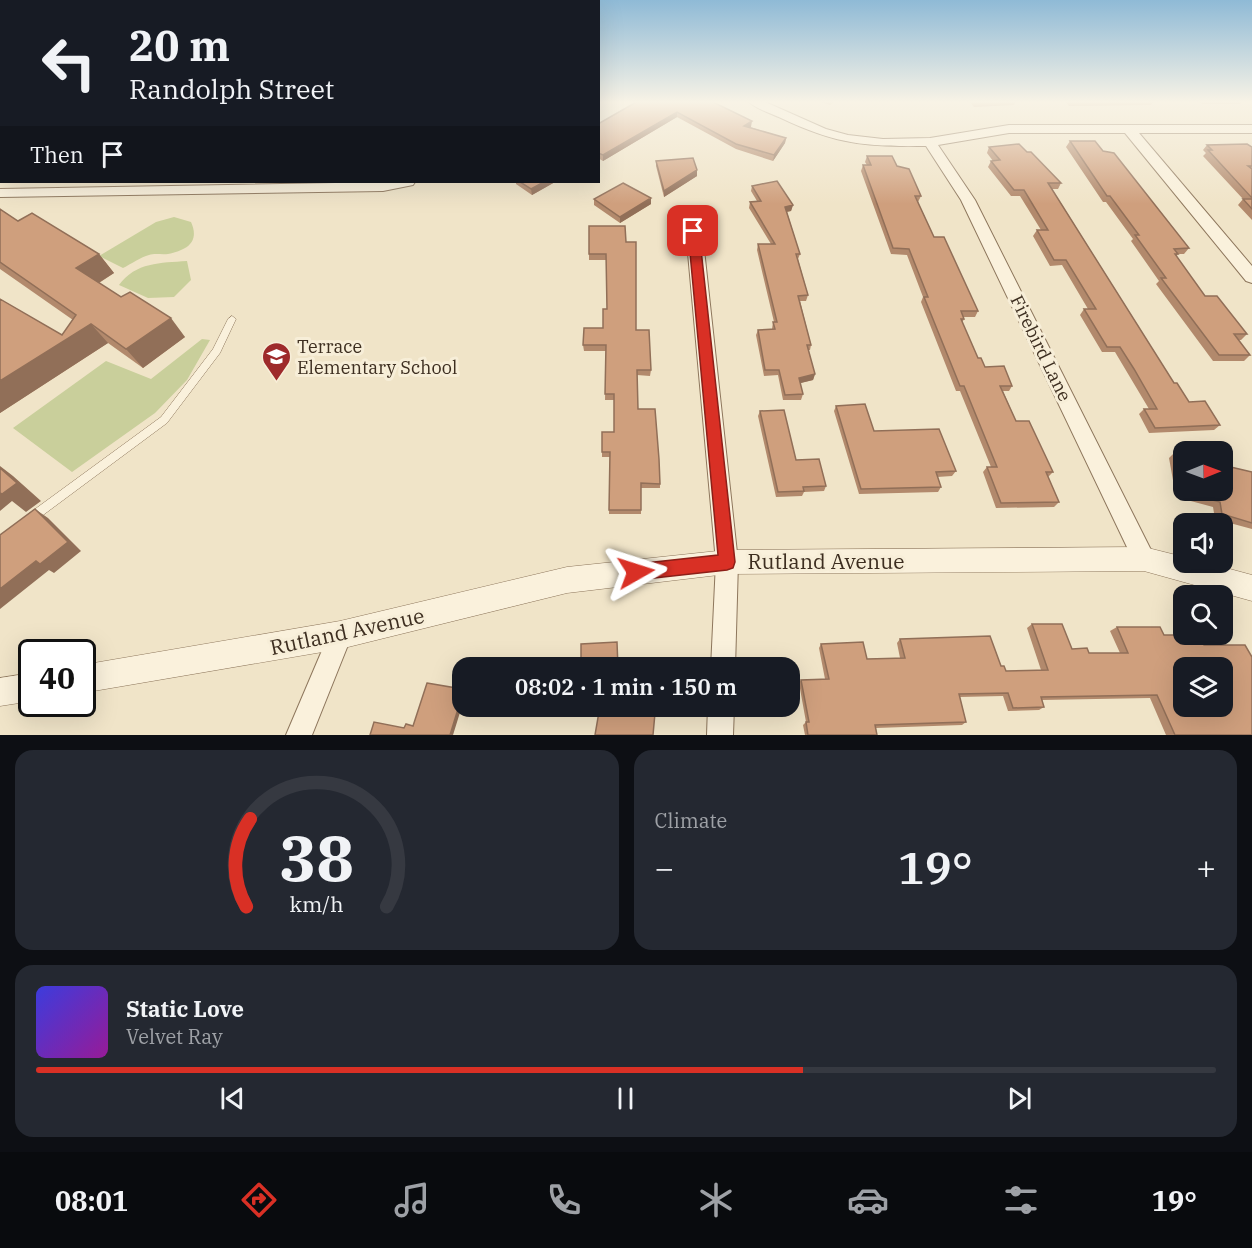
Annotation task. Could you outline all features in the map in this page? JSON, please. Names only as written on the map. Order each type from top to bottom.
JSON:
[{"type":"street","points":[[834,135],[883,143],[930,142],[971,135]]},
{"type":"street","points":[[1134,135],[1252,278]]},
{"type":"street","name":"Firebird Lane","points":[[930,142],[968,200],[1144,559]]},
{"type":"street","points":[[0,193],[383,187],[403,183]]},
{"type":"street","points":[[693,231],[727,562],[723,657]]},
{"type":"street","name":"Rutland Avenue","points":[[96,677],[340,636],[567,580],[727,562],[1144,559],[1252,588]]},
{"type":"street","points":[[299,735],[340,636]]},
{"type":"street","points":[[0,692],[18,689]]},
{"type":"street","points":[[720,735],[721,717]]},
{"type":"lane","points":[[19,526],[164,420],[217,351],[232,319]]},
{"type":"green space","points":[[174,217],[191,222],[193,229],[193,240],[181,250],[168,254],[149,255],[123,268],[99,256],[156,222]]},
{"type":"green space","points":[[187,261],[191,280],[174,297],[148,298],[119,285],[133,272],[149,265]]},
{"type":"green space","points":[[202,339],[210,340],[187,380],[155,413],[72,472],[13,428],[106,361],[151,379]]},
{"type":"building","points":[[600,135],[637,135],[603,155],[600,154]]},
{"type":"building","points":[[720,135],[777,135],[786,138],[774,155],[736,144]]},
{"type":"building","points":[[1070,141],[1095,141],[1103,151],[1114,153],[1189,248],[1174,249],[1178,254],[1175,254],[1205,296],[1217,296],[1247,334],[1234,334],[1250,355],[1219,355],[1161,278],[1166,278],[1135,235],[1139,235],[1110,196],[1107,196]]},
{"type":"building","points":[[1019,144],[1027,152],[1031,152],[1061,183],[1048,183],[1174,383],[1177,383],[1189,402],[1205,401],[1220,425],[1155,428],[1144,409],[1157,409],[1134,369],[1120,347],[1107,347],[1084,309],[1096,309],[1066,260],[1054,260],[1037,230],[1048,230],[1024,190],[1014,190],[991,161],[1000,160],[989,147]]},
{"type":"building","points":[[1247,144],[1252,147],[1252,166],[1248,166],[1252,169],[1252,198],[1208,150],[1212,150],[1207,145]]},
{"type":"building","points":[[867,156],[892,156],[897,166],[909,169],[921,196],[915,196],[934,237],[944,237],[978,311],[961,311],[964,319],[961,319],[978,358],[981,358],[985,367],[1004,366],[1012,386],[1000,386],[1016,421],[1029,421],[1053,472],[1046,472],[1059,502],[1001,503],[987,467],[997,467],[964,386],[960,386],[924,297],[928,297],[909,249],[893,248],[863,165],[871,165]]},
{"type":"building","points":[[693,158],[697,170],[664,191],[656,161]]},
{"type":"building","points":[[777,181],[793,205],[785,207],[800,254],[796,254],[808,295],[798,296],[811,345],[807,345],[815,374],[799,378],[803,394],[785,395],[779,370],[765,370],[758,330],[775,329],[773,322],[777,322],[758,244],[775,244],[750,202],[761,201],[752,186]]},
{"type":"building","points":[[522,183],[542,183],[531,189]]},
{"type":"building","points":[[623,183],[651,198],[620,217],[594,199]]},
{"type":"building","points":[[1243,199],[1252,199],[1252,209]]},
{"type":"building","points":[[0,209],[18,221],[32,213],[99,254],[76,268],[121,297],[130,292],[171,318],[126,349],[91,324],[0,381],[0,299],[62,335],[76,315],[0,262]]},
{"type":"building","points":[[589,226],[625,226],[626,242],[636,242],[636,330],[649,330],[651,370],[637,370],[638,409],[655,409],[660,484],[641,483],[641,510],[609,510],[610,452],[602,452],[602,432],[614,432],[614,394],[605,394],[606,345],[583,345],[584,328],[603,328],[603,309],[607,309],[606,254],[589,254]]},
{"type":"building","points":[[865,404],[874,431],[939,429],[956,471],[936,472],[941,487],[861,489],[836,406]]},
{"type":"building","points":[[784,410],[796,460],[819,459],[826,486],[803,487],[804,491],[778,492],[760,411]]},
{"type":"building","points":[[0,468],[17,483],[2,494],[0,493]]},
{"type":"building","points":[[1233,468],[1252,472],[1252,523],[1233,517],[1233,513],[1222,513],[1220,502],[1216,501],[1233,501]]},
{"type":"building","points":[[35,509],[68,542],[40,564],[36,561],[0,589],[0,535]]},
{"type":"building","points":[[1032,624],[1062,624],[1072,649],[1087,648],[1089,653],[1128,653],[1117,627],[1160,627],[1164,635],[1173,635],[1173,645],[1245,645],[1252,657],[1252,735],[1175,735],[1157,695],[1041,697],[1044,707],[1013,708],[1008,693],[959,694],[966,722],[875,725],[877,735],[808,735],[806,722],[809,722],[801,680],[829,679],[821,644],[863,642],[867,659],[905,658],[900,639],[990,636],[1001,666],[1004,666],[1006,671],[1048,670]]},
{"type":"building","points":[[617,642],[618,657],[581,657],[581,644]]},
{"type":"building","points":[[427,683],[452,687],[452,717],[456,717],[450,735],[370,735],[374,722],[404,728],[406,724],[413,726]]},
{"type":"building","points":[[598,717],[655,717],[653,735],[595,735]]},
{"type":"place","name":"Terrace Elementary School","points":[[276,382]]},
{"type":"route","points":[[636,572],[727,562],[693,231]]}]
